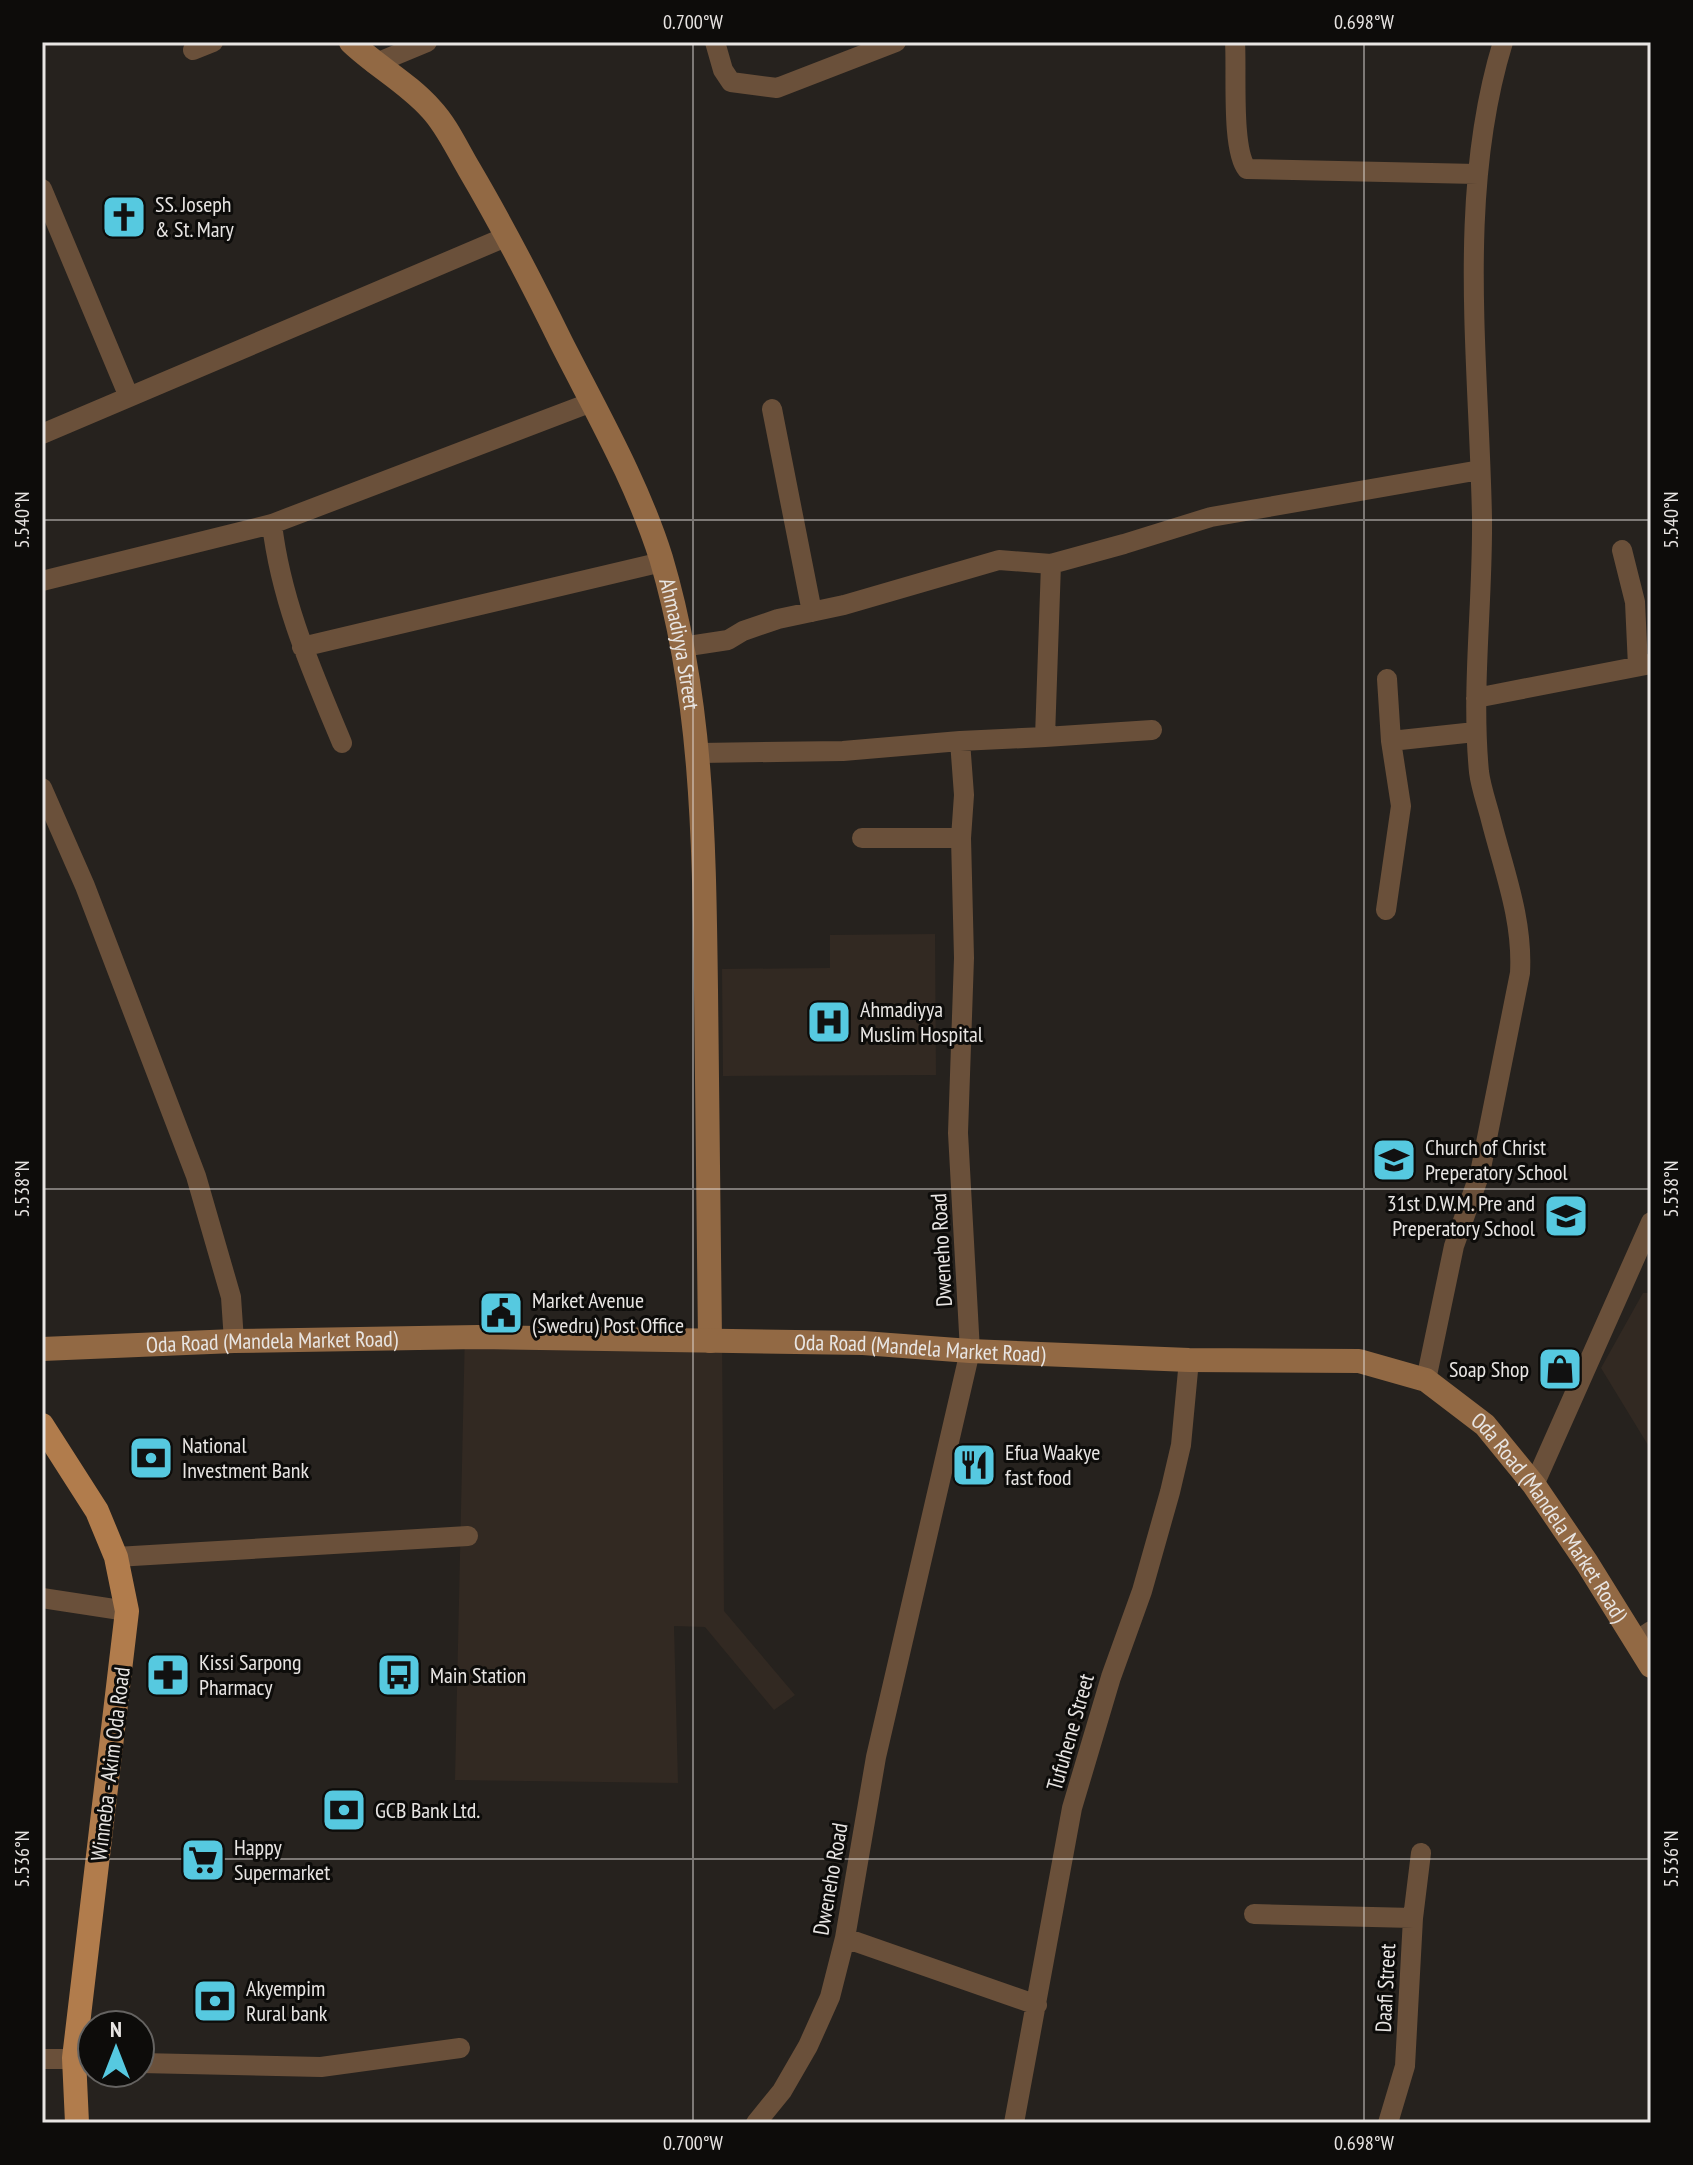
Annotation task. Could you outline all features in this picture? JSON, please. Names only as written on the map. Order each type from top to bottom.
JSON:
[{"type":"main road","name":"Winneba - Akim Oda Road","points":[[42,1425],[97,1511],[116,1557],[127,1611],[88,2009]]},
{"type":"main road","name":"Winneba - Akim Oda Road","points":[[77,2123],[80,2089]]},
{"type":"street","points":[[193,50],[213,42]]},
{"type":"street","name":"Ahmadiyya Street","points":[[351,42],[374,64],[415,92],[435,112],[508,236],[592,402],[647,517],[662,562],[682,647],[699,753],[704,864],[710,1341]]},
{"type":"street","points":[[374,64],[427,42]]},
{"type":"street","points":[[715,42],[723,70],[731,82],[777,88],[896,42]]},
{"type":"street","points":[[1235,42],[1238,144],[1242,163],[1247,169],[1477,174]]},
{"type":"street","points":[[1426,1380],[1454,1246],[1480,1173],[1520,973],[1521,945],[1514,903],[1480,779],[1475,732],[1482,520],[1475,247],[1477,174],[1483,120],[1503,42]]},
{"type":"street","points":[[42,189],[129,397]]},
{"type":"street","points":[[42,434],[508,236]]},
{"type":"street","points":[[42,581],[272,524],[592,402]]},
{"type":"street","points":[[772,409],[812,612]]},
{"type":"street","points":[[682,647],[711,644],[778,619],[999,560],[1051,564],[1211,517],[1480,470]]},
{"type":"street","points":[[272,524],[276,557],[302,647],[342,743]]},
{"type":"street","points":[[1476,698],[1644,665],[1635,602],[1622,550]]},
{"type":"street","points":[[302,647],[662,562]]},
{"type":"street","points":[[1045,737],[1051,564]]},
{"type":"street","points":[[1386,910],[1401,806],[1391,741],[1387,679]]},
{"type":"street","points":[[699,753],[843,751],[1152,730]]},
{"type":"street","points":[[1391,741],[1475,732]]},
{"type":"street","name":"Dweneho Road","points":[[756,2123],[782,2091],[808,2046],[830,1997],[845,1938],[876,1757],[970,1351],[958,1133],[964,958],[961,838],[964,795],[960,741]]},
{"type":"street","points":[[42,788],[85,886],[196,1176],[231,1297],[234,1341]]},
{"type":"street","points":[[862,838],[961,838]]},
{"type":"street","points":[[1534,1485],[1641,1268],[1651,1222]]},
{"type":"street","name":"Oda Road (Mandela Market Road)","points":[[42,1349],[234,1341],[478,1337],[863,1343],[970,1351],[1189,1360],[1359,1361],[1426,1380],[1485,1425],[1534,1485],[1644,1636],[1651,1666]]},
{"type":"street","name":"Tufuhene Street","points":[[1014,2123],[1072,1808],[1111,1677],[1142,1591],[1170,1492],[1181,1445],[1189,1360]]},
{"type":"street","points":[[116,1557],[468,1536]]},
{"type":"street","points":[[42,1598],[127,1611]]},
{"type":"street","name":"Daafi Street","points":[[1388,2123],[1405,2066],[1413,1918],[1421,1853]]},
{"type":"street","points":[[1254,1914],[1413,1918]]},
{"type":"street","points":[[845,1938],[1037,2005]]},
{"type":"street","points":[[156,2063],[321,2067],[460,2048]]},
{"type":"street","points":[[42,2059],[76,2058]]},
{"type":"shaded area","name":"Ahmadiyya Muslim Hospital","points":[[935,934],[936,1075],[723,1076],[722,969],[830,968],[830,935]]},
{"type":"shaded area","points":[[1643,1293],[1651,1293],[1651,1450],[1601,1368]]},
{"type":"shaded area","points":[[465,1329],[722,1333],[724,1611],[795,1695],[774,1710],[705,1627],[674,1626],[678,1783],[455,1780]]},
{"type":"place","name":"SS. Joseph & St. Mary","points":[[124,217]]},
{"type":"place","name":"Ahmadiyya Muslim Hospital","points":[[829,1022]]},
{"type":"place","name":"Church of Christ Preperatory School","points":[[1394,1160]]},
{"type":"place","name":"31st D.W.M. Pre and Preperatory School","points":[[1566,1216]]},
{"type":"place","name":"Market Avenue (Swedru) Post Office","points":[[501,1313]]},
{"type":"place","name":"Soap Shop","points":[[1560,1369]]},
{"type":"place","name":"National Investment Bank","points":[[151,1458]]},
{"type":"place","name":"Efua Waakye fast food","points":[[974,1465]]},
{"type":"place","name":"Kissi Sarpong Pharmacy","points":[[168,1675]]},
{"type":"place","name":"Main Station","points":[[399,1675]]},
{"type":"place","name":"GCB Bank Ltd.","points":[[344,1810]]},
{"type":"place","name":"Happy Supermarket","points":[[203,1860]]},
{"type":"place","name":"Akyempim Rural bank","points":[[215,2001]]}]
